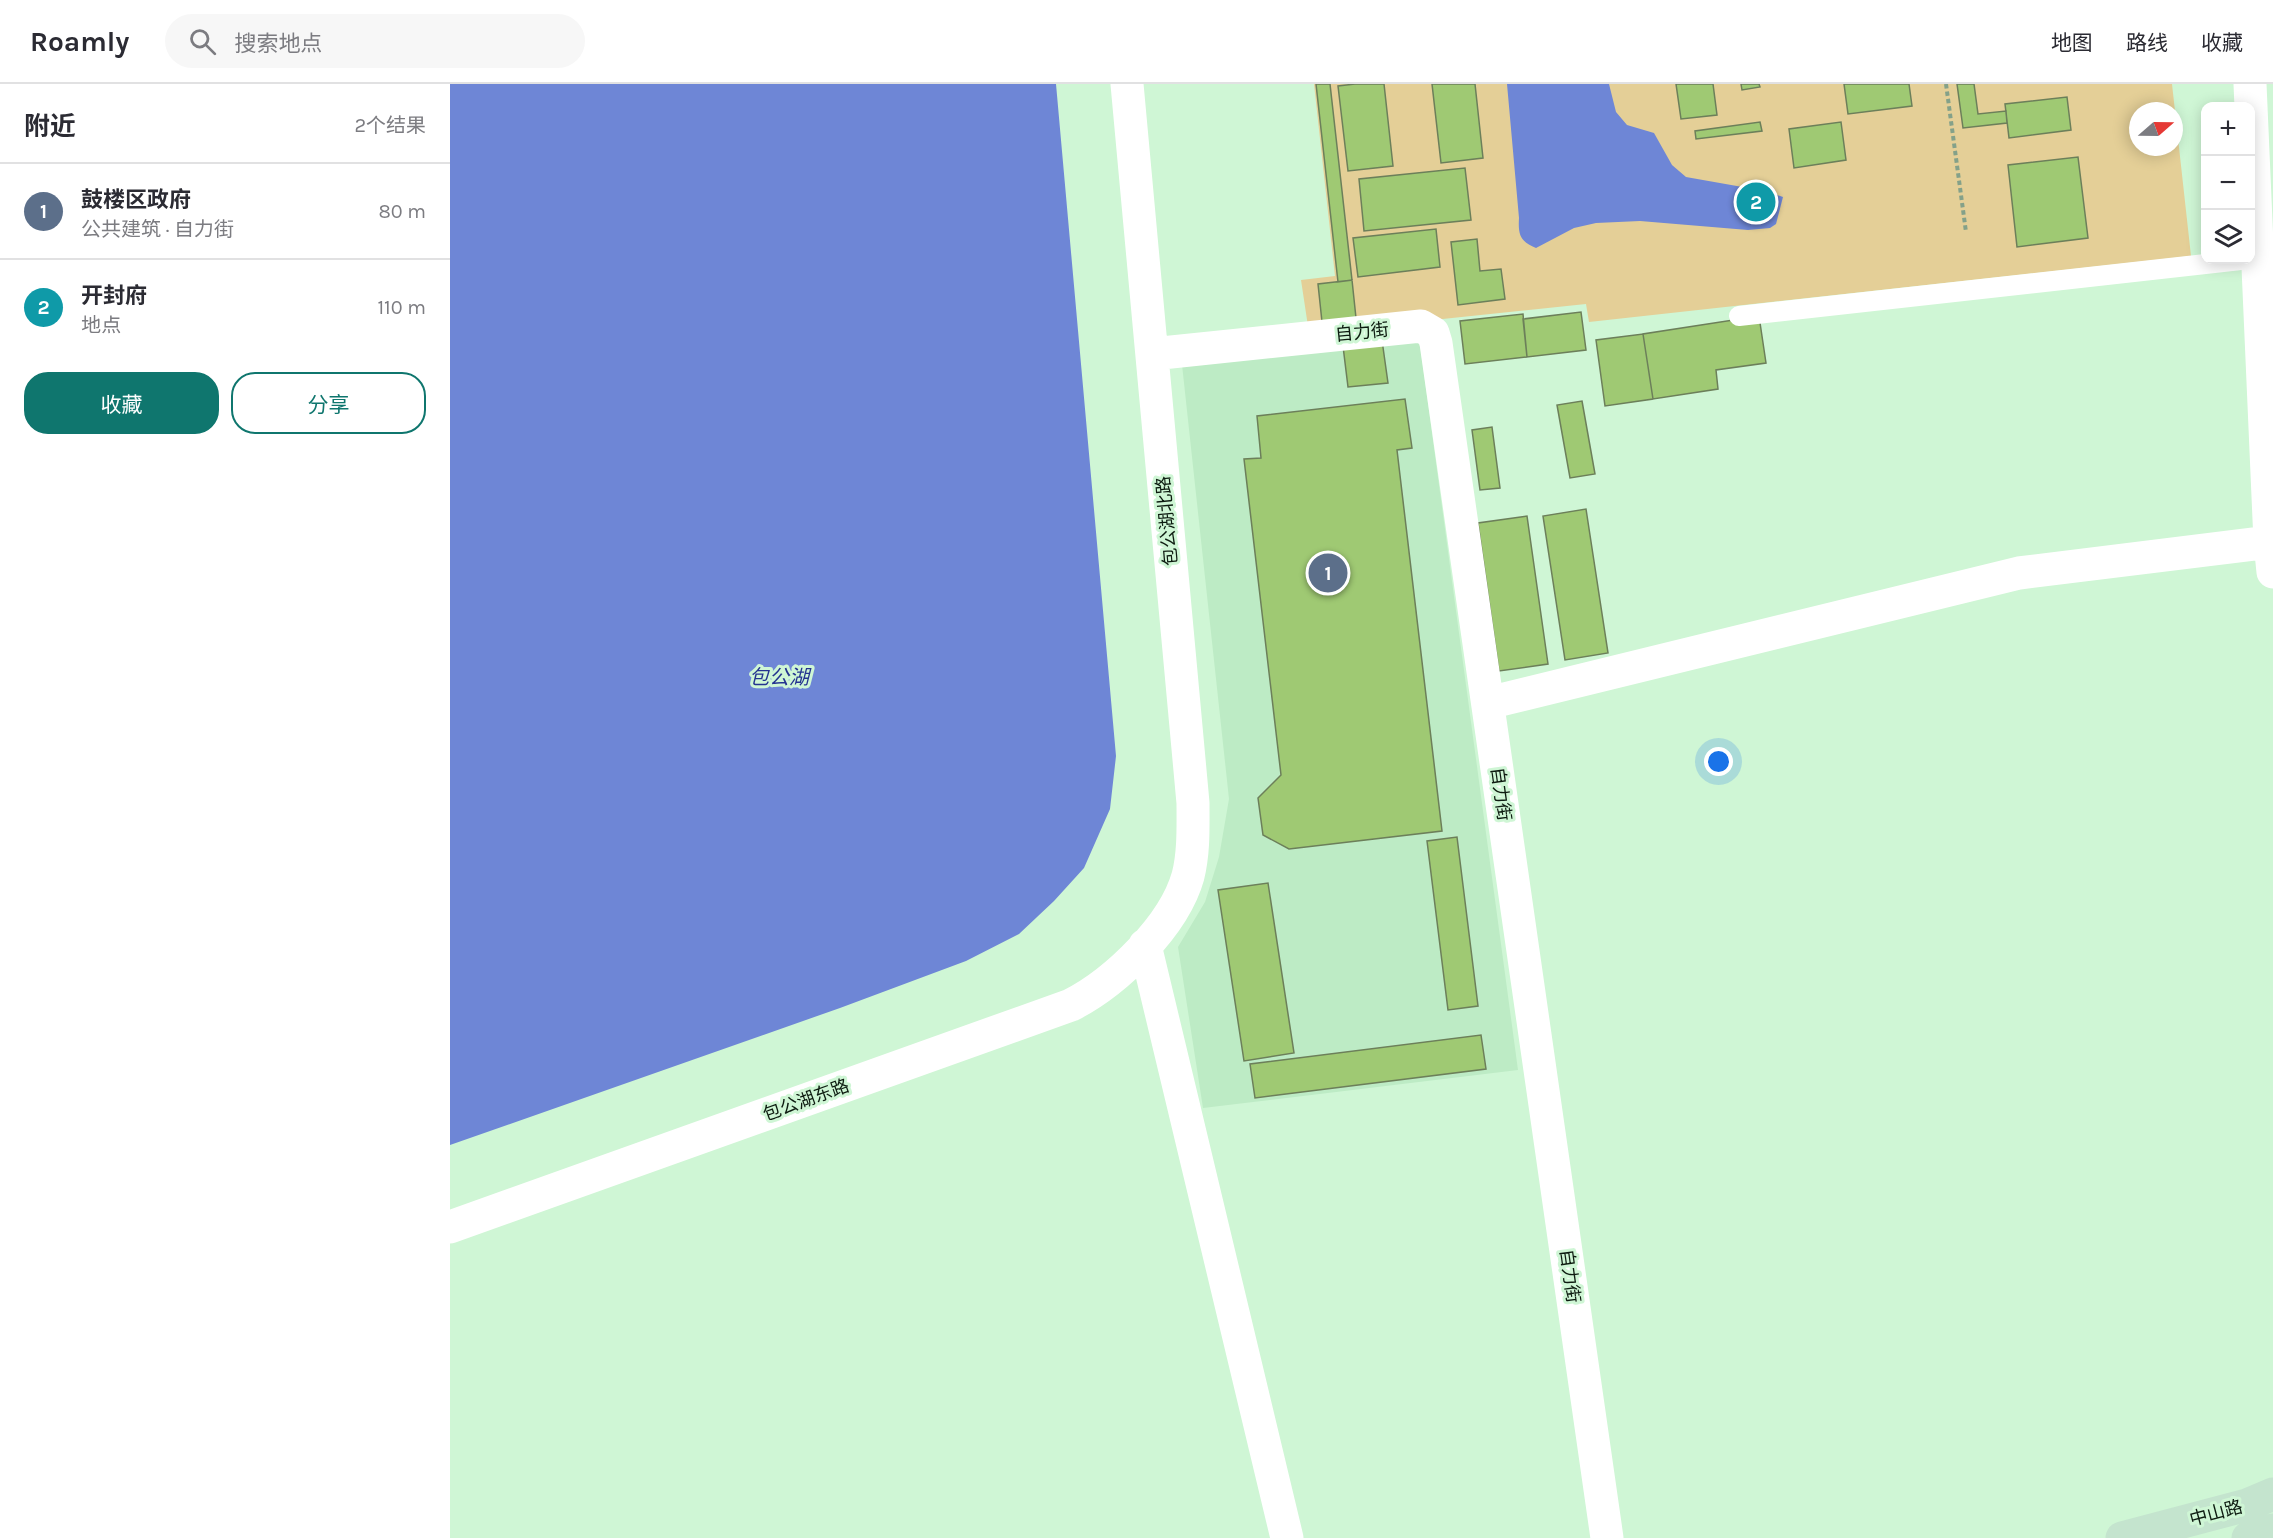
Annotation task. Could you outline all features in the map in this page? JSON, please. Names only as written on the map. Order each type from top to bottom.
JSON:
[{"type":"main road","name":"中山路","points":[[2122,1538],[2247,1505],[2273,1494]]},
{"type":"main road","name":"中山路","points":[[2248,1538],[2273,1530]]},
{"type":"street","name":"包公湖北路","points":[[1127,84],[1193,803],[1192,857],[1187,877],[1170,915],[1145,945]]},
{"type":"street","points":[[2250,84],[2250,210]]},
{"type":"street","points":[[1488,703],[2019,573],[2271,557],[2250,264]]},
{"type":"street","name":"自力街","points":[[1152,354],[1421,326],[1433,333],[1438,355],[1607,1538]]},
{"type":"street","points":[[1145,945],[1287,1538]]},
{"type":"street","name":"包公湖东路","points":[[450,1227],[1071,1005],[1106,983],[1145,945]]},
{"type":"lane","points":[[1739,316],[2201,264]]},
{"type":"path","points":[[1946,84],[1966,232]]},
{"type":"shaded area","points":[[1314,84],[2172,84],[2174,102],[2129,102],[2129,156],[2180,156],[2191,256],[1589,322],[1586,304],[1309,333],[1301,280],[1335,276]]},
{"type":"shaded area","points":[[1417,322],[1518,1070],[1203,1108],[1178,947],[1205,902],[1219,857],[1229,799],[1180,346]]},
{"type":"water","name":"包公湖","points":[[450,84],[1056,84],[1116,756],[1110,809],[1084,868],[1019,934],[966,961],[840,1008],[450,1145]]},
{"type":"water","points":[[1507,84],[1609,84],[1616,112],[1627,125],[1654,133],[1672,165],[1686,177],[1765,191],[1783,197],[1776,224],[1770,228],[1748,230],[1640,221],[1596,223],[1574,228],[1536,248],[1523,240],[1519,229]]},
{"type":"building","points":[[1316,84],[1330,84],[1352,280],[1338,282]]},
{"type":"building","points":[[1384,84],[1393,166],[1348,171],[1338,86]]},
{"type":"building","points":[[1432,84],[1475,84],[1483,158],[1441,163]]},
{"type":"building","points":[[1676,84],[1713,84],[1717,115],[1681,119]]},
{"type":"building","points":[[1741,84],[1759,84],[1760,87],[1742,90]]},
{"type":"building","points":[[1844,84],[1909,84],[1912,106],[1848,114]]},
{"type":"building","points":[[1957,84],[1974,84],[1978,114],[2006,111],[2007,123],[1963,128]]},
{"type":"building","points":[[2067,97],[2071,130],[2009,138],[2005,104]]},
{"type":"building","points":[[1760,122],[1762,131],[1696,139],[1695,131]]},
{"type":"building","points":[[1841,122],[1846,160],[1794,168],[1789,129]]},
{"type":"building","points":[[2078,157],[2088,238],[2017,247],[2008,165]]},
{"type":"building","points":[[1465,168],[1471,220],[1364,231],[1359,179]]},
{"type":"building","points":[[1436,229],[1440,267],[1358,277],[1353,238]]},
{"type":"building","points":[[1477,239],[1480,271],[1501,269],[1505,299],[1458,305],[1451,242]]},
{"type":"building","points":[[1352,280],[1356,318],[1322,322],[1318,284]]},
{"type":"building","points":[[1581,312],[1586,350],[1527,357],[1523,319]]},
{"type":"building","points":[[1523,314],[1527,357],[1465,364],[1460,321]]},
{"type":"building","points":[[1759,316],[1766,363],[1716,370],[1718,389],[1653,399],[1643,334]]},
{"type":"building","points":[[1381,333],[1388,383],[1348,387],[1342,338]]},
{"type":"building","points":[[1643,334],[1653,399],[1605,406],[1596,340]]},
{"type":"building","points":[[1405,399],[1412,448],[1397,450],[1442,831],[1289,849],[1263,835],[1258,798],[1281,775],[1244,459],[1261,458],[1257,416]]},
{"type":"building","points":[[1582,401],[1595,474],[1570,478],[1557,405]]},
{"type":"building","points":[[1492,427],[1500,488],[1480,490],[1472,430]]},
{"type":"building","points":[[1586,509],[1608,653],[1565,660],[1543,516]]},
{"type":"building","points":[[1527,516],[1548,664],[1499,671],[1478,523]]},
{"type":"building","points":[[1457,837],[1478,1006],[1448,1010],[1427,841]]},
{"type":"building","points":[[1268,883],[1294,1053],[1244,1061],[1218,890]]},
{"type":"building","points":[[1481,1035],[1486,1069],[1255,1098],[1250,1064]]},
{"type":"place","name":"开封府","points":[[1756,202]]},
{"type":"place","name":"鼓楼区政府","points":[[1328,573]]}]
